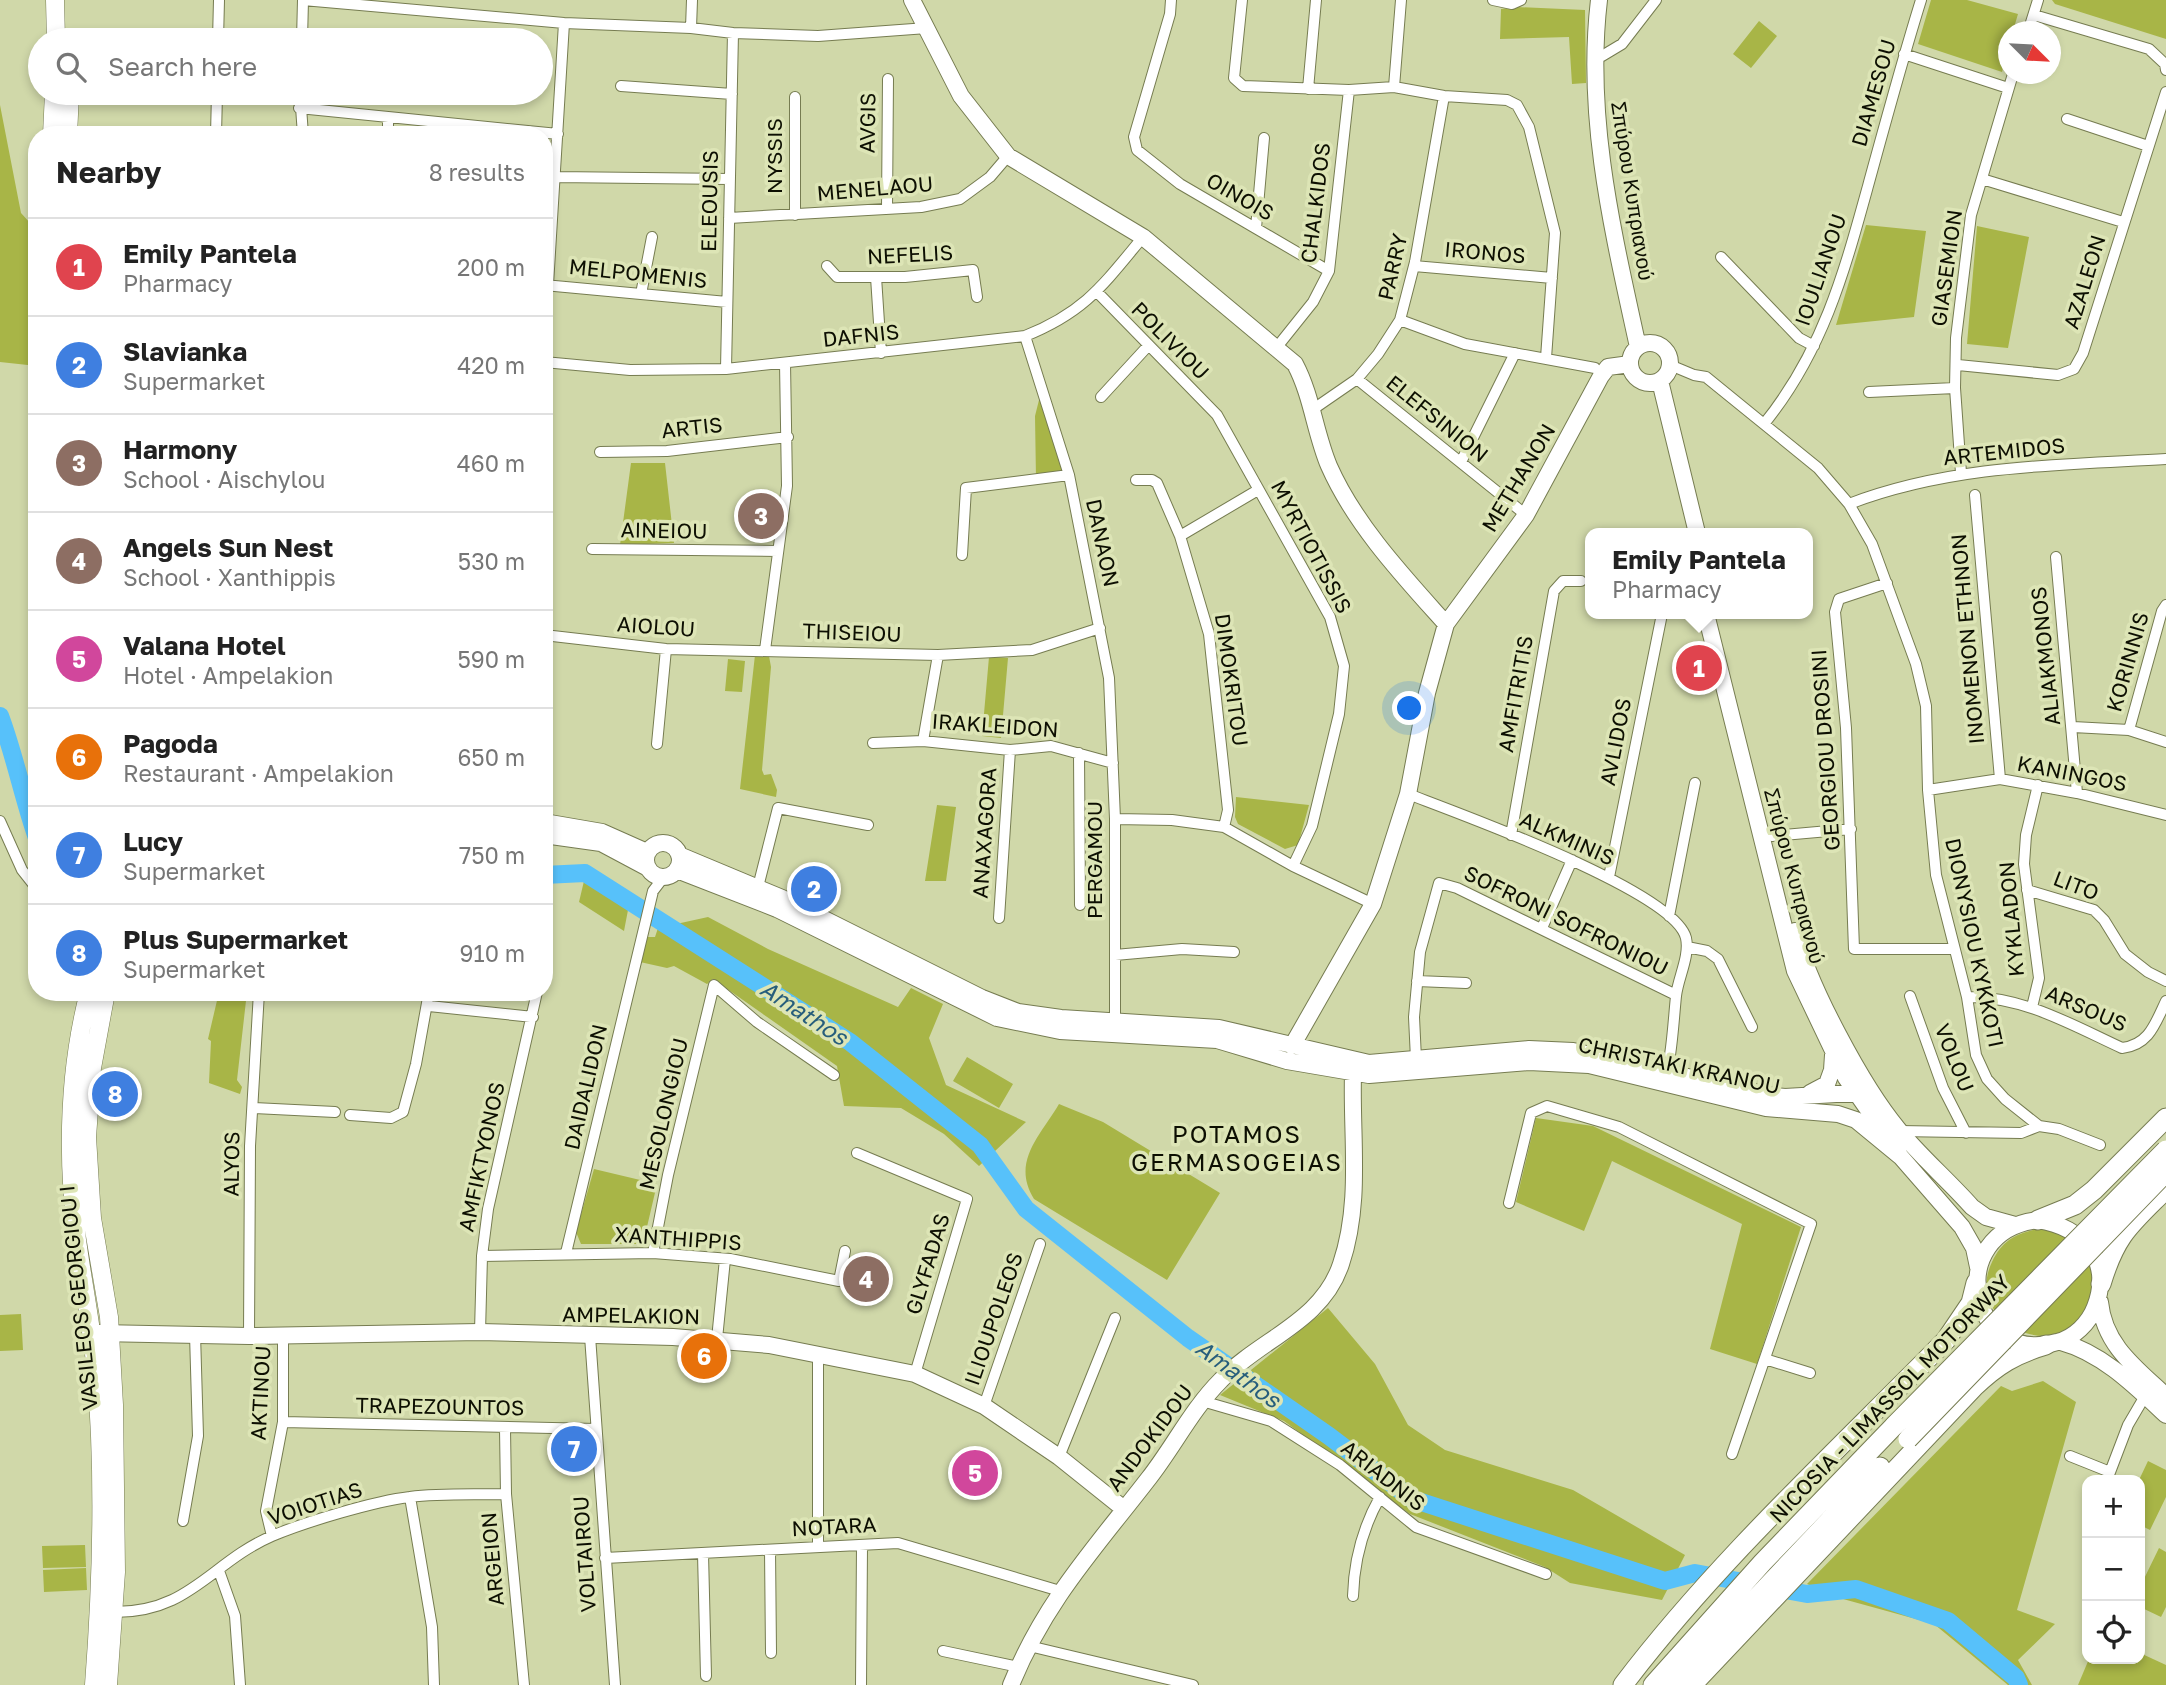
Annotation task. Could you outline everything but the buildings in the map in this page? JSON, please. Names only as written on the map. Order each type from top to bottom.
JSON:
[{"type":"highway","points":[[2038,1220],[2075,1205],[2094,1190],[2166,1118]]},
{"type":"highway","name":"NICOSIA - LIMASSOL MOTORWAY","points":[[1795,1566],[1901,1432],[2166,1150]]},
{"type":"highway","name":"NICOSIA - LIMASSOL MOTORWAY","points":[[1653,1685],[1763,1562],[1901,1432],[2166,1172]]},
{"type":"highway","points":[[2100,1290],[2111,1250],[2124,1231],[2166,1189]]},
{"type":"highway","points":[[1623,1685],[1659,1638],[1734,1555],[1946,1340],[1971,1303],[1977,1275]]},
{"type":"highway","points":[[1674,1685],[1717,1649],[1795,1566],[2000,1363],[2016,1354],[2053,1343]]},
{"type":"highway","points":[[1692,1685],[1717,1649]]},
{"type":"main road","points":[[55,0],[56,28]]},
{"type":"main road","points":[[67,0],[68,28]]},
{"type":"main road","points":[[912,0],[961,96],[1008,156],[1143,237],[1277,346],[1295,365],[1303,379],[1329,465],[1349,503],[1446,624],[1427,693],[1409,794],[1373,904],[1289,1054]]},
{"type":"main road","name":"Σπύρου Κυπριανού","points":[[1599,0],[1594,90],[1596,121],[1612,223],[1643,345]]},
{"type":"main road","name":"Σπύρου Κυπριανού","points":[[1605,0],[1602,121],[1643,345]]},
{"type":"main road","points":[[52,126],[53,105]]},
{"type":"main road","points":[[68,126],[69,105]]},
{"type":"main road","points":[[1643,345],[1663,348],[1670,365],[1655,382],[1635,377],[1630,364],[1643,345]]},
{"type":"main road","name":"METHANON","points":[[1446,624],[1526,515],[1601,376],[1608,367],[1630,364]]},
{"type":"main road","points":[[1655,382],[1685,528]]},
{"type":"main road","points":[[1655,382],[1696,528]]},
{"type":"main road","name":"Σπύρου Κυπριανού","points":[[1707,619],[1791,958],[1833,1055],[1863,1092],[1972,1207],[1986,1217],[2015,1225]]},
{"type":"main road","name":"Σπύρου Κυπριανού","points":[[1718,619],[1800,951],[1863,1092],[1901,1157],[1962,1227],[1974,1248],[1977,1275]]},
{"type":"main road","name":"CHRISTAKI KRANOU","points":[[553,824],[602,832],[659,869],[758,887],[1001,1006],[1039,1016],[1219,1028],[1353,1074],[1386,1074],[1529,1062],[1589,1065],[1766,1108],[1839,1114],[1856,1120],[1901,1157]]},
{"type":"main road","name":"CHRISTAKI KRANOU","points":[[553,836],[601,843],[659,869],[777,909],[996,1018],[1015,1024],[1060,1031],[1217,1041],[1289,1054],[1369,1063],[1529,1049],[1573,1051],[1767,1095],[1805,1096],[1863,1092]]},
{"type":"main road","name":"VASILEOS GEORGIOU I","points":[[87,1001],[73,1079],[71,1166],[77,1239],[114,1405],[117,1501],[108,1685]]},
{"type":"main road","name":"VASILEOS GEORGIOU I","points":[[93,1685],[102,1535],[100,1333],[109,1317],[92,1218],[87,1137],[92,1068],[104,1001]]},
{"type":"main road","points":[[1805,1096],[1827,1084],[1833,1055]]},
{"type":"main road","name":"ANDOKIDOU","points":[[1011,1685],[1060,1591],[1149,1479],[1202,1401],[1250,1355],[1312,1311],[1341,1266],[1353,1198],[1356,1149],[1353,1074]]},
{"type":"main road","points":[[2164,1391],[2109,1339],[2102,1321],[2096,1255],[2087,1242],[2058,1223],[2038,1220],[2015,1225],[1992,1242],[1977,1275],[1979,1301],[1988,1320],[2011,1342],[2053,1343],[2093,1354],[2166,1415]]},
{"type":"main road","points":[[2053,1343],[2078,1331],[2092,1315],[2100,1290]]},
{"type":"main road","name":"AMPELAKION","points":[[100,1333],[249,1336],[480,1332],[717,1339],[769,1345],[818,1357],[915,1374],[984,1406],[1059,1457],[1124,1509]]},
{"type":"street","points":[[218,28],[219,0]]},
{"type":"street","points":[[302,28],[303,0],[564,23],[691,27],[733,33],[818,36],[926,28]]},
{"type":"street","points":[[691,27],[692,0]]},
{"type":"street","name":"OINOIS","points":[[1171,0],[1170,14],[1134,137],[1137,150],[1180,184],[1329,271]]},
{"type":"street","points":[[1242,0],[1234,78],[1240,85],[1349,90],[1394,87],[1444,96],[1507,100],[1521,110],[1529,127],[1555,233],[1546,358]]},
{"type":"street","points":[[1308,89],[1315,0]]},
{"type":"street","points":[[1394,87],[1401,0]]},
{"type":"street","points":[[1493,0],[1512,4],[1521,0]]},
{"type":"street","points":[[1602,56],[1630,36],[1656,0]]},
{"type":"street","name":"DIAMESOU","points":[[1865,197],[1921,0]]},
{"type":"street","points":[[2032,21],[2038,0]]},
{"type":"street","points":[[2034,15],[2149,49],[2165,64],[2166,70]]},
{"type":"street","points":[[553,201],[564,23]]},
{"type":"street","name":"ELEOUSIS","points":[[726,369],[733,33]]},
{"type":"street","points":[[1904,54],[2008,88]]},
{"type":"street","name":"AVGIS","points":[[887,209],[888,79]]},
{"type":"street","name":"GIASEMION","points":[[1961,473],[1955,388],[1958,365],[1956,338],[1971,215],[2009,84]]},
{"type":"street","points":[[621,86],[732,94]]},
{"type":"street","name":"CHALKIDOS","points":[[1277,346],[1313,302],[1329,271],[1349,90]]},
{"type":"street","name":"AZALEON","points":[[1958,365],[2059,375],[2074,369],[2083,353],[2166,92]]},
{"type":"street","name":"PARRY","points":[[1312,410],[1357,379],[1378,354],[1400,320],[1414,266],[1444,96]]},
{"type":"street","name":"NYSSIS","points":[[795,97],[795,215]]},
{"type":"street","points":[[216,126],[217,105]]},
{"type":"street","points":[[299,105],[302,126]]},
{"type":"street","points":[[299,108],[478,126]]},
{"type":"street","points":[[388,117],[388,126]]},
{"type":"street","points":[[2067,119],[2148,146]]},
{"type":"street","points":[[553,134],[558,134]]},
{"type":"street","points":[[1256,228],[1264,138]]},
{"type":"street","name":"MENELAOU","points":[[729,218],[921,207],[960,199],[989,177],[1008,156]]},
{"type":"street","points":[[555,177],[730,179]]},
{"type":"street","points":[[1982,179],[2123,222]]},
{"type":"street","name":"IOULIANOU","points":[[1764,424],[1814,346],[1834,305],[1865,197]]},
{"type":"street","points":[[641,294],[652,237]]},
{"type":"street","name":"DAFNIS","points":[[553,363],[630,370],[726,369],[1025,336],[1059,322],[1097,292],[1143,237]]},
{"type":"street","points":[[1721,257],[1798,338],[1814,346]]},
{"type":"street","name":"NEFELIS","points":[[827,266],[837,277],[973,270],[976,297]]},
{"type":"street","name":"IRONOS","points":[[1414,266],[1552,278]]},
{"type":"street","points":[[876,277],[881,353]]},
{"type":"street","name":"MELPOMENIS","points":[[553,286],[727,302]]},
{"type":"street","name":"POLIVIOU","points":[[1097,292],[1147,347],[1217,415]]},
{"type":"street","points":[[1400,320],[1465,344],[1595,368]]},
{"type":"street","name":"DANAON","points":[[1025,336],[1069,475],[1109,678],[1113,764]]},
{"type":"street","points":[[1101,397],[1147,347]]},
{"type":"street","points":[[1461,462],[1515,354]]},
{"type":"street","points":[[765,650],[787,486],[785,363]]},
{"type":"street","name":"DIONYSIOU KYKKOTI","points":[[1670,365],[1706,377],[1818,468],[1849,504],[1872,544],[1916,664],[1926,706],[1928,789],[1936,875],[1952,949],[1967,997],[1976,1055],[1987,1079],[2005,1099],[2039,1126],[2059,1129],[2101,1145]]},
{"type":"street","name":"ELEFSINION","points":[[1357,379],[1526,515]]},
{"type":"street","points":[[1869,392],[1955,388]]},
{"type":"street","name":"MYRTIOTISSIS","points":[[1217,415],[1330,617],[1344,666],[1339,713],[1312,826],[1293,866]]},
{"type":"street","name":"ARTIS","points":[[600,452],[667,451],[788,437]]},
{"type":"street","name":"ARTEMIDOS","points":[[1849,504],[1916,482],[1961,473],[2166,459]]},
{"type":"street","points":[[962,555],[965,488],[1069,475]]},
{"type":"street","name":"DIMOKRITOU","points":[[1136,480],[1152,480],[1157,483],[1180,536],[1209,634],[1227,810],[1224,827]]},
{"type":"street","points":[[1180,536],[1258,490]]},
{"type":"street","name":"INOMENON ETHNON","points":[[1975,495],[2000,779]]},
{"type":"street","name":"AINEIOU","points":[[592,549],[778,551]]},
{"type":"street","name":"ALIAKMONOS","points":[[2056,556],[2077,793]]},
{"type":"street","name":"AMFITRITIS","points":[[1511,835],[1553,592],[1563,581],[1581,581]]},
{"type":"street","name":"GEORGIOU DROSINI","points":[[1887,583],[1839,599],[1835,612],[1846,729],[1854,949],[1952,949]]},
{"type":"street","name":"KORINNIS","points":[[2129,730],[2162,611],[2166,605]]},
{"type":"street","name":"AVLIDOS","points":[[1609,877],[1661,619]]},
{"type":"street","name":"THISEIOU","points":[[765,650],[938,655],[1032,650],[1100,628]]},
{"type":"street","name":"AIOLOU","points":[[553,636],[666,649],[765,650]]},
{"type":"street","points":[[657,744],[666,649]]},
{"type":"street","points":[[923,741],[938,655]]},
{"type":"street","points":[[2073,727],[2129,730],[2166,742]]},
{"type":"street","name":"IRAKLEIDON","points":[[873,743],[923,741],[1010,750],[1051,746],[1113,764]]},
{"type":"street","name":"ANAXAGORA","points":[[999,918],[1010,750]]},
{"type":"street","points":[[1079,753],[1080,905]]},
{"type":"street","name":"PERGAMOU","points":[[1113,764],[1115,1019]]},
{"type":"street","name":"KANINGOS","points":[[1928,789],[2000,779],[2077,793],[2166,815]]},
{"type":"street","points":[[1669,916],[1695,783]]},
{"type":"street","name":"KYKLADON","points":[[2032,1007],[2039,978],[2024,864],[2026,835],[2038,785]]},
{"type":"street","name":"ALKMINIS","points":[[1409,794],[1609,877],[1669,916],[1686,936],[1687,947]]},
{"type":"street","points":[[758,887],[778,808],[867,825]]},
{"type":"street","points":[[1115,819],[1172,820],[1224,827],[1293,866],[1373,904]]},
{"type":"street","points":[[0,821],[28,878]]},
{"type":"street","points":[[1772,836],[1851,829]]},
{"type":"street","points":[[1542,928],[1573,860]]},
{"type":"street","name":"DAIDALIDON","points":[[566,1253],[659,869]]},
{"type":"street","name":"SOFRONI SOFRONIOU","points":[[1417,981],[1420,953],[1438,883],[1457,888],[1676,995]]},
{"type":"street","name":"LITO","points":[[2027,890],[2094,910],[2104,920],[2125,954],[2148,972],[2166,981]]},
{"type":"street","points":[[1670,1055],[1676,995],[1687,947],[1707,951],[1718,959],[1752,1027]]},
{"type":"street","points":[[1115,955],[1182,949],[1234,952]]},
{"type":"street","points":[[1416,1059],[1417,981],[1466,983]]},
{"type":"street","name":"MESOLONGIOU","points":[[653,1253],[668,1175],[714,985],[757,1022],[834,1075]]},
{"type":"street","name":"VOLOU","points":[[1910,996],[1943,1088],[1966,1133]]},
{"type":"street","name":"ARSOUS","points":[[1967,997],[2008,1000],[2032,1007],[2122,1048],[2135,1047],[2149,1036],[2166,1001]]},
{"type":"street","name":"ALYOS","points":[[249,1336],[253,1108],[259,1001]]},
{"type":"street","points":[[351,1115],[391,1118],[403,1112],[429,1001]]},
{"type":"street","name":"AMFIKTYONOS","points":[[480,1332],[482,1256],[488,1209],[536,1001]]},
{"type":"street","points":[[429,1006],[533,1017]]},
{"type":"street","points":[[1509,1203],[1531,1113],[1547,1106],[1619,1127],[1811,1224],[1732,1454]]},
{"type":"street","points":[[253,1108],[335,1112]]},
{"type":"street","points":[[1899,1131],[2021,1133],[2039,1126]]},
{"type":"street","name":"GLYFADAS","points":[[857,1153],[967,1199],[915,1374]]},
{"type":"street","name":"ILIOUPOLEOS","points":[[984,1406],[1040,1244]]},
{"type":"street","name":"XANTHIPPIS","points":[[482,1256],[653,1253],[725,1259],[839,1281],[845,1251]]},
{"type":"street","points":[[717,1339],[725,1259]]},
{"type":"street","points":[[1059,1457],[1115,1318]]},
{"type":"street","points":[[183,1521],[198,1436],[195,1334]]},
{"type":"street","name":"AKTINOU","points":[[272,1536],[266,1511],[284,1422],[283,1334]]},
{"type":"street","name":"VOLTAIROU","points":[[590,1336],[615,1685]]},
{"type":"street","points":[[818,1357],[818,1546]]},
{"type":"street","points":[[1765,1359],[1810,1373]]},
{"type":"street","points":[[2109,1475],[2128,1425],[2145,1396]]},
{"type":"street","name":"ARIADNIS","points":[[1202,1401],[1271,1421],[1340,1465],[1416,1527],[1546,1574]]},
{"type":"street","name":"TRAPEZOUNTOS","points":[[284,1422],[596,1429]]},
{"type":"street","name":"ARGEION","points":[[505,1429],[506,1494],[524,1685]]},
{"type":"street","points":[[2070,1456],[2107,1475]]},
{"type":"street","name":"VOIOTIAS","points":[[113,1612],[139,1611],[168,1604],[272,1536],[410,1497],[506,1494]]},
{"type":"street","points":[[410,1497],[432,1627],[434,1685]]},
{"type":"street","points":[[1353,1596],[1353,1572],[1360,1541],[1380,1497]]},
{"type":"street","name":"NOTARA","points":[[604,1558],[898,1543],[1060,1591]]},
{"type":"street","points":[[861,1685],[862,1546]]},
{"type":"street","points":[[770,1550],[771,1653]]},
{"type":"street","points":[[704,1554],[706,1676]]},
{"type":"street","points":[[219,1571],[234,1616],[240,1685]]},
{"type":"street","points":[[1029,1646],[1193,1685]]},
{"type":"street","points":[[943,1651],[1019,1667]]},
{"type":"green space","points":[[1931,0],[1967,0],[2018,14],[2016,21],[1998,21],[1998,71],[1918,44]]},
{"type":"green space","points":[[2052,0],[2166,0],[2166,39],[2055,4]]},
{"type":"green space","points":[[1517,7],[1585,10],[1586,83],[1572,84],[1569,37],[1500,39],[1501,9]]},
{"type":"green space","points":[[1759,21],[1777,36],[1751,68],[1733,54]]},
{"type":"green space","points":[[0,105],[21,213],[28,221],[28,365],[0,362]]},
{"type":"green space","points":[[1866,225],[1926,231],[1914,317],[1836,325]]},
{"type":"green space","points":[[1977,226],[2029,237],[2008,348],[1967,344]]},
{"type":"green space","points":[[1041,392],[1069,475],[1036,479],[1035,416]]},
{"type":"green space","points":[[631,463],[665,463],[674,543],[620,545]]},
{"type":"green space","points":[[755,655],[769,656],[771,667],[762,770],[764,775],[771,774],[777,790],[776,797],[740,789]]},
{"type":"green space","points":[[989,657],[1008,658],[1001,738],[982,736]]},
{"type":"green space","points":[[728,659],[745,661],[742,692],[725,691]]},
{"type":"green space","points":[[1236,797],[1309,805],[1298,845],[1285,849],[1238,824],[1235,817]]},
{"type":"green space","points":[[937,805],[956,807],[946,881],[925,881]]},
{"type":"green space","points":[[584,881],[628,910],[624,931],[579,902]]},
{"type":"green space","points":[[708,917],[768,949],[898,1007],[911,988],[943,1004],[929,1038],[946,1085],[1026,1122],[979,1166],[944,1134],[901,1108],[844,1106],[837,1066],[713,979],[707,984],[674,966],[667,968],[640,962],[646,937],[655,937],[658,928]]},
{"type":"green space","points":[[217,1001],[246,1001],[237,1080],[242,1087],[240,1094],[209,1083],[211,1041],[208,1039]]},
{"type":"green space","points":[[967,1057],[1013,1084],[999,1108],[953,1081]]},
{"type":"green space","points":[[1059,1104],[1103,1122],[1220,1193],[1167,1280],[1034,1199],[1028,1186],[1027,1161],[1037,1138]]},
{"type":"green space","points":[[1536,1118],[1593,1126],[1801,1227],[1757,1364],[1710,1349],[1742,1224],[1612,1161],[1584,1231],[1516,1202]]},
{"type":"green space","points":[[594,1169],[657,1184],[643,1244],[581,1244],[576,1232]]},
{"type":"green space","points":[[2042,1228],[2062,1233],[2092,1260],[2095,1283],[2088,1306],[2075,1324],[2058,1334],[2038,1336],[2019,1330],[2002,1320],[1991,1304],[1986,1284],[1992,1262],[2006,1242],[2025,1232]]},
{"type":"green space","points":[[1328,1308],[1375,1364],[1408,1425],[1445,1450],[1573,1490],[1685,1555],[1662,1600],[1570,1583],[1545,1567],[1410,1514],[1284,1421],[1220,1395]]},
{"type":"green space","points":[[21,1314],[23,1350],[0,1351],[0,1315]]},
{"type":"green space","points":[[2043,1381],[2076,1402],[2017,1610],[2055,1624],[2018,1660],[2032,1685],[2008,1685],[1934,1624],[1843,1599],[1807,1584],[2001,1386],[2012,1391]]},
{"type":"green space","points":[[2148,1461],[2166,1470],[2166,1497],[2150,1530],[2145,1528],[2145,1475],[2141,1475]]},
{"type":"green space","points":[[85,1545],[86,1567],[43,1568],[42,1546]]},
{"type":"green space","points":[[2159,1548],[2166,1552],[2166,1607],[2161,1617],[2145,1609],[2145,1577]]},
{"type":"green space","points":[[86,1568],[87,1590],[44,1592],[43,1570]]},
{"type":"green space","points":[[2145,1655],[2166,1665],[2166,1685],[2078,1685],[2087,1664],[2145,1664]]},
{"type":"waterway","name":"Amathos","points":[[0,716],[28,811]]},
{"type":"waterway","name":"Amathos","points":[[553,875],[585,873],[850,1042],[980,1145],[1026,1209],[1188,1338],[1329,1436],[1412,1499],[1665,1581],[1695,1573],[1807,1594],[1856,1589],[1948,1621],[2016,1678],[2019,1685]]},
{"type":"place","name":"Harmony","points":[[761,516]]},
{"type":"place","name":"Emily Pantela","points":[[1699,668]]},
{"type":"place","name":"Slavianka","points":[[814,889]]},
{"type":"place","name":"Plus Supermarket","points":[[115,1094]]},
{"type":"place","name":"Angels Sun Nest","points":[[866,1279]]},
{"type":"place","name":"Pagoda","points":[[704,1356]]},
{"type":"place","name":"Lucy","points":[[574,1449]]},
{"type":"place","name":"Valana Hotel","points":[[975,1473]]},
{"type":"district","name":"POTAMOS GERMASOGEIAS","points":[[1237,1149]]}]
